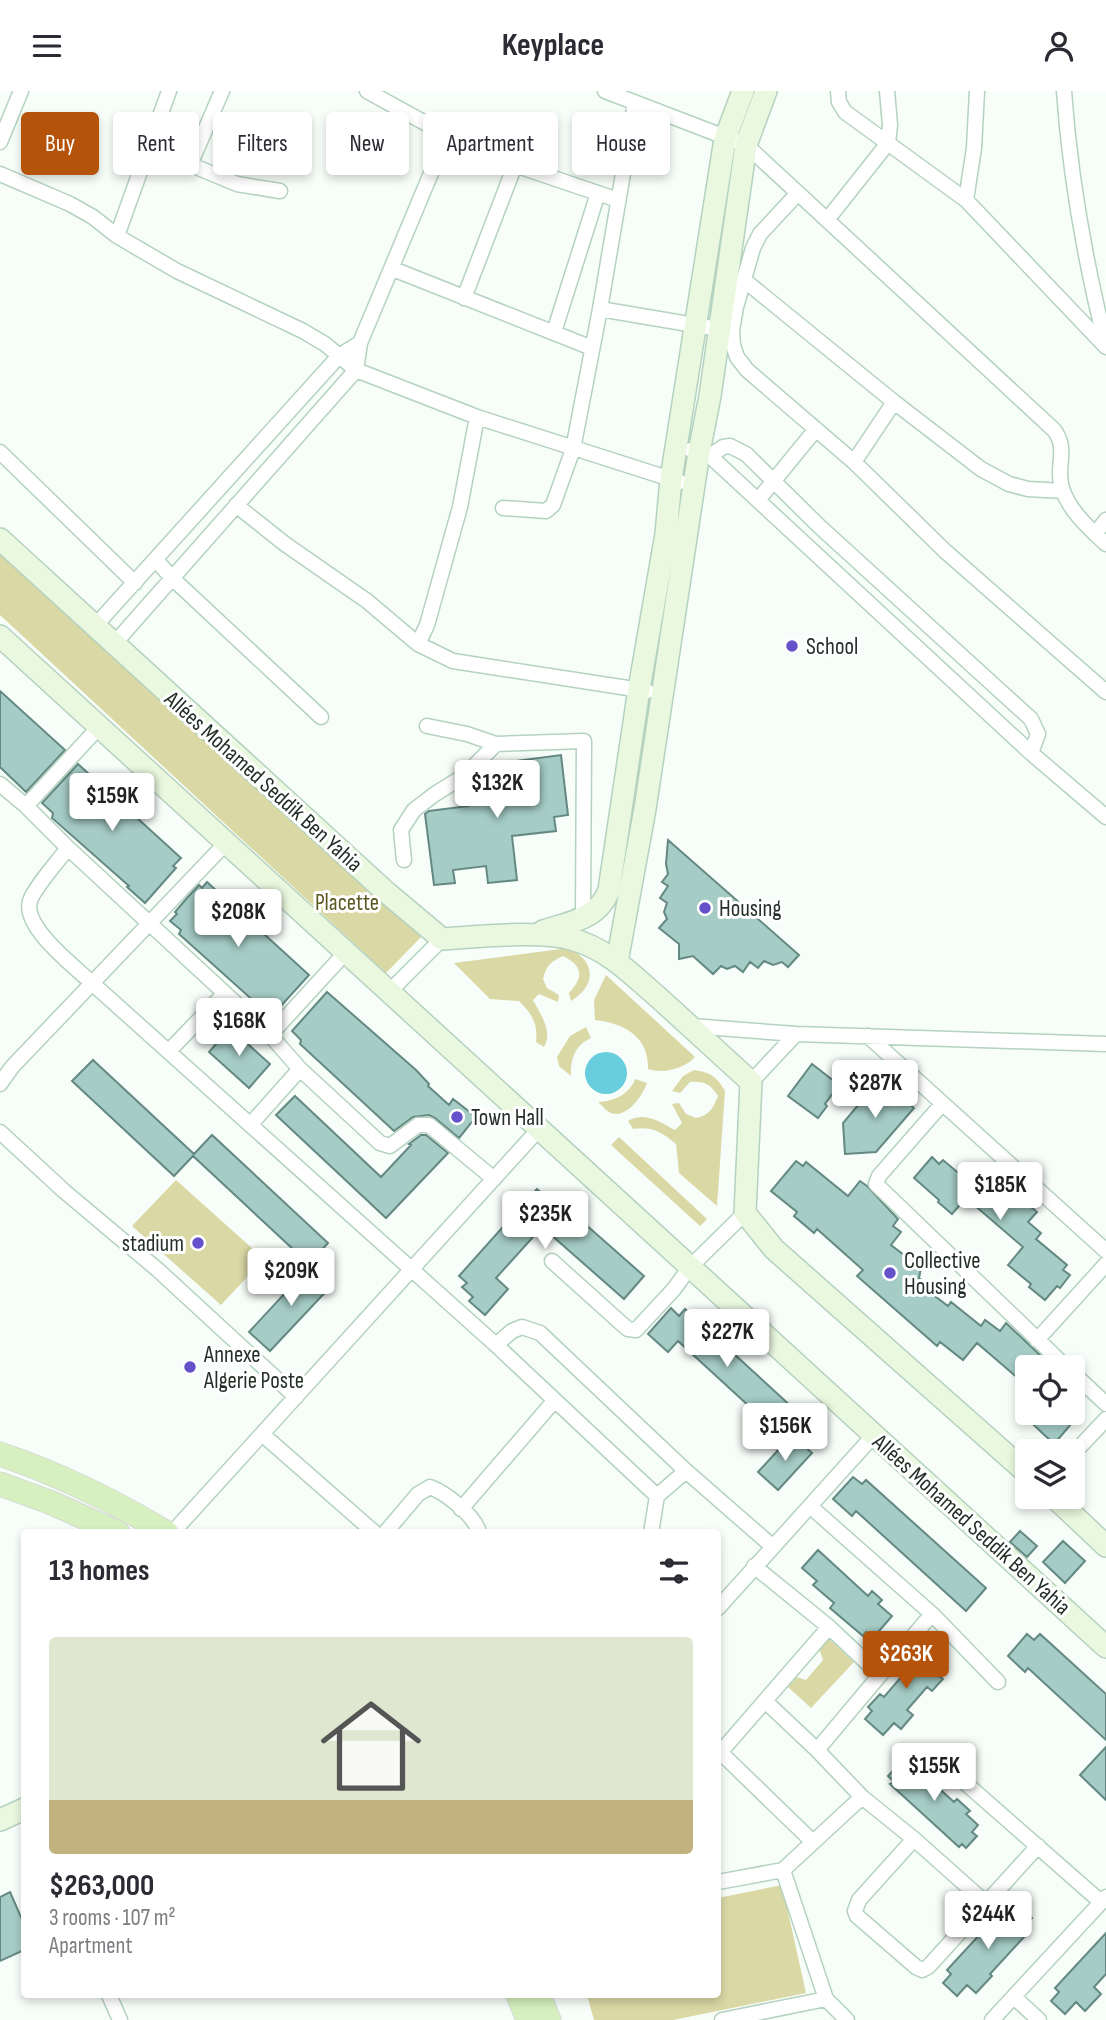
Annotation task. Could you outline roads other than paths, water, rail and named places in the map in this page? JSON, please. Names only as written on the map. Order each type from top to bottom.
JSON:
[{"type":"main road","points":[[0,1454],[39,1467],[86,1488],[163,1529]]},
{"type":"main road","points":[[0,1484],[52,1503],[109,1529]]},
{"type":"main road","points":[[520,1998],[528,2020]]},
{"type":"main road","points":[[541,1998],[549,2020]]},
{"type":"street","points":[[0,142],[21,91]]},
{"type":"street","points":[[161,112],[169,91]]},
{"type":"street","points":[[199,144],[222,91]]},
{"type":"street","points":[[367,91],[423,122]]},
{"type":"street","points":[[605,91],[746,145],[1054,430],[1062,447],[1060,477],[1063,491],[1082,522],[1101,539],[1106,520]]},
{"type":"street","points":[[528,936],[583,919],[599,908],[609,890],[725,139],[743,91]]},
{"type":"street","points":[[617,962],[645,809],[694,487],[705,454],[718,329],[746,145],[766,91]]},
{"type":"street","points":[[838,91],[839,101],[845,112],[966,200],[1106,346]]},
{"type":"street","points":[[827,220],[888,143],[890,125],[887,91]]},
{"type":"street","points":[[966,200],[974,148],[976,91]]},
{"type":"street","points":[[1064,91],[1068,150],[1088,273],[1106,346]]},
{"type":"street","points":[[503,508],[546,511],[553,505],[573,449],[635,103]]},
{"type":"street","points":[[199,169],[237,184],[279,191]]},
{"type":"street","points":[[0,174],[70,204],[93,217],[117,236],[177,271],[303,331],[326,344],[356,370],[477,417],[694,487]]},
{"type":"street","points":[[117,236],[138,175]]},
{"type":"street","points":[[114,644],[356,370],[360,343],[431,175]]},
{"type":"street","points":[[464,298],[511,175]]},
{"type":"street","points":[[545,175],[618,200]]},
{"type":"street","points":[[554,333],[598,193]]},
{"type":"street","points":[[798,193],[760,234],[753,248],[732,330],[737,357],[747,370],[854,462],[945,551],[1106,692]]},
{"type":"street","points":[[393,269],[592,348]]},
{"type":"street","points":[[744,280],[894,402],[994,478],[1028,489],[1063,491]]},
{"type":"street","points":[[600,309],[718,329]]},
{"type":"street","points":[[95,626],[338,356],[360,343]]},
{"type":"street","points":[[854,462],[894,402]]},
{"type":"street","points":[[418,644],[427,625],[460,507],[477,417]]},
{"type":"street","points":[[758,499],[816,429]]},
{"type":"street","points":[[676,446],[705,454],[758,499],[1031,753],[1106,817]]},
{"type":"street","points":[[705,454],[723,447],[737,447],[1031,719],[1038,734],[1031,753]]},
{"type":"street","points":[[0,451],[135,583]]},
{"type":"street","points":[[236,505],[285,544],[367,601],[418,644],[453,661],[662,694]]},
{"type":"street","name":"Allées Mohamed Seddik Ben Yahia","points":[[0,539],[386,892],[442,939]]},
{"type":"street","points":[[156,560],[321,717]]},
{"type":"street","points":[[658,580],[679,586]]},
{"type":"street","name":"Allées Mohamed Seddik Ben Yahia","points":[[0,636],[1106,1647]]},
{"type":"street","points":[[427,726],[467,734],[496,744],[584,741],[583,919]]},
{"type":"street","points":[[26,806],[99,727]]},
{"type":"street","points":[[404,860],[401,830],[414,810],[464,776],[496,744]]},
{"type":"street","points":[[0,784],[270,1035],[300,1069],[380,1143],[390,1146],[418,1125],[429,1125],[494,1179]]},
{"type":"street","points":[[0,1084],[12,1067],[226,843]]},
{"type":"street","points":[[68,848],[30,899],[30,920],[38,931],[93,984],[496,1345],[657,1496]]},
{"type":"street","points":[[389,992],[442,939],[528,936],[569,938],[600,951],[617,962],[751,1082]]},
{"type":"street","points":[[270,1035],[346,952]]},
{"type":"street","points":[[169,1051],[224,993]]},
{"type":"street","points":[[691,1026],[796,1034],[1106,1044]]},
{"type":"street","points":[[796,1034],[751,1082],[745,1213],[774,1249],[1015,1462]]},
{"type":"street","points":[[868,1036],[1106,1251]]},
{"type":"street","points":[[250,1125],[300,1069]]},
{"type":"street","points":[[942,1104],[879,1176],[876,1184],[1053,1355]]},
{"type":"street","points":[[174,1529],[540,1129]]},
{"type":"street","points":[[0,1132],[64,1191],[158,1270],[296,1398]]},
{"type":"street","points":[[552,1261],[622,1324],[636,1330],[690,1267],[745,1213]]},
{"type":"street","points":[[1037,1341],[1106,1264]]},
{"type":"street","points":[[496,1345],[512,1331],[522,1327],[540,1333],[687,1471],[772,1546]]},
{"type":"street","points":[[1085,1384],[1106,1404]]},
{"type":"street","points":[[461,1509],[554,1401]]},
{"type":"street","points":[[1085,1441],[1106,1419]]},
{"type":"street","points":[[261,1434],[370,1529]]},
{"type":"street","points":[[721,1604],[874,1435]]},
{"type":"street","points":[[652,1529],[657,1496],[687,1471]]},
{"type":"street","points":[[389,1529],[425,1488],[430,1487],[438,1490],[461,1509],[477,1525],[477,1529]]},
{"type":"street","points":[[811,1507],[932,1614],[998,1682]]},
{"type":"street","points":[[1067,1509],[1106,1546]]},
{"type":"street","points":[[754,1566],[829,1627],[880,1675]]},
{"type":"street","points":[[817,1750],[932,1614]]},
{"type":"street","points":[[721,1752],[829,1627]]},
{"type":"street","points":[[765,1701],[862,1797],[987,1904]]},
{"type":"street","points":[[930,1752],[1038,1846],[1104,1899],[992,2020]]},
{"type":"street","points":[[721,1756],[813,1842]]},
{"type":"street","points":[[721,1881],[783,1870],[862,1797]]},
{"type":"street","points":[[0,1820],[21,1810]]},
{"type":"street","points":[[914,1839],[859,1900],[856,1908],[857,1916],[916,1967],[922,1969],[928,1967],[1038,1846]]},
{"type":"street","points":[[783,1870],[826,1999],[847,2020]]},
{"type":"street","points":[[1014,1997],[1039,2020]]},
{"type":"street","points":[[110,1998],[120,2020]]},
{"type":"street","points":[[722,2020],[826,1999]]},
{"type":"water","points":[[606,1052],[621,1058],[627,1073],[621,1088],[606,1094],[591,1088],[585,1073],[591,1058]]},
{"type":"place","name":"School","points":[[792,646]]},
{"type":"place","name":"Housing","points":[[705,908]]},
{"type":"place","name":"Town Hall","points":[[457,1117]]},
{"type":"place","name":"stadium","points":[[198,1243]]},
{"type":"place","name":"Collective Housing","points":[[890,1273]]},
{"type":"place","name":"Annexe Algerie Poste","points":[[190,1367]]},
{"type":"park label","name":"Placette","points":[[347,902]]}]
